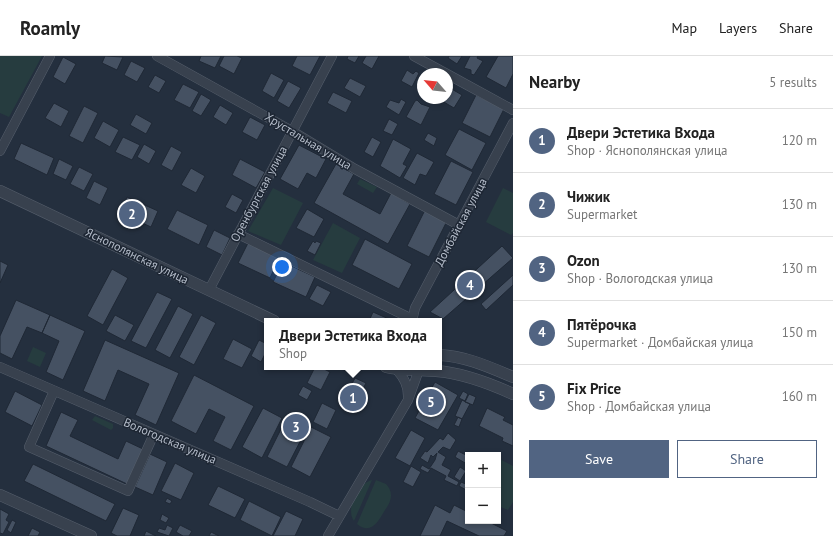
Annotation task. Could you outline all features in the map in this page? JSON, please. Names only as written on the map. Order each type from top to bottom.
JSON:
[{"type":"street","points":[[0,151],[50,56]]},
{"type":"street","name":"Хрустальная улица","points":[[157,56],[292,131],[355,169],[460,224]]},
{"type":"street","name":"Оренбургская улица","points":[[209,290],[332,56]]},
{"type":"street","points":[[414,56],[436,68]]},
{"type":"street","points":[[453,77],[513,110]]},
{"type":"street","name":"Домбайская улица","points":[[412,318],[415,308],[513,123]]},
{"type":"street","name":"Яснополянская улица","points":[[0,190],[268,318]]},
{"type":"street","points":[[238,234],[408,318]]},
{"type":"street","points":[[442,355],[469,360],[511,376],[503,389]]},
{"type":"street","name":"Вологодская улица","points":[[0,367],[304,499],[339,516]]},
{"type":"street","points":[[394,370],[404,378],[408,387],[408,400]]},
{"type":"street","points":[[328,536],[408,400],[419,370]]},
{"type":"street","points":[[434,370],[465,376],[513,394]]},
{"type":"street","points":[[54,391],[29,447],[128,491],[154,434]]},
{"type":"street","points":[[0,495],[91,536]]},
{"type":"green space","points":[[0,56],[42,56],[9,117],[0,113]]},
{"type":"green space","points":[[360,179],[377,187],[373,193],[357,184]]},
{"type":"green space","points":[[273,188],[303,203],[281,245],[248,231]]},
{"type":"green space","points":[[503,188],[513,193],[513,233],[511,235],[486,222]]},
{"type":"green space","points":[[333,223],[360,238],[342,273],[313,260]]},
{"type":"green space","points":[[33,347],[46,353],[40,367],[27,361]]},
{"type":"green space","points":[[95,416],[113,424],[113,428],[111,430],[92,420]]},
{"type":"green space","points":[[501,460],[513,466],[513,502],[508,510],[501,507]]},
{"type":"green space","points":[[372,480],[354,521],[351,510],[354,497],[362,486]]},
{"type":"green space","points":[[376,480],[388,486],[391,492],[389,503],[380,519],[374,526],[370,528],[362,527],[357,524]]},
{"type":"building","points":[[105,56],[123,57],[117,70],[102,63]]},
{"type":"building","points":[[201,56],[221,56],[215,68],[199,61]]},
{"type":"building","points":[[224,56],[237,56],[242,58],[234,74],[219,66]]},
{"type":"building","points":[[297,56],[320,56],[310,75],[292,66]]},
{"type":"building","points":[[348,56],[359,56],[355,63],[347,59]]},
{"type":"building","points":[[366,56],[379,56],[372,69],[362,63]]},
{"type":"building","points":[[449,56],[462,56],[457,64],[448,58]]},
{"type":"building","points":[[470,56],[478,56],[477,58],[483,61],[474,75],[471,74],[471,70],[464,68]]},
{"type":"building","points":[[498,56],[513,56],[513,74],[506,88],[486,77]]},
{"type":"building","points":[[63,57],[76,64],[65,84],[53,77]]},
{"type":"building","points":[[131,61],[145,68],[137,82],[124,75]]},
{"type":"building","points":[[407,70],[413,74],[417,72],[417,77],[412,87],[401,81]]},
{"type":"building","points":[[271,73],[284,80],[274,98],[262,91]]},
{"type":"building","points":[[155,75],[166,81],[159,93],[148,87]]},
{"type":"building","points":[[350,78],[366,86],[360,97],[344,88]]},
{"type":"building","points":[[288,81],[301,88],[289,108],[277,101]]},
{"type":"building","points":[[183,84],[199,92],[190,108],[174,100]]},
{"type":"building","points":[[453,90],[462,95],[454,108],[447,104],[453,104]]},
{"type":"building","points":[[333,92],[352,101],[346,113],[327,103]]},
{"type":"building","points":[[201,94],[211,100],[201,116],[192,111]]},
{"type":"building","points":[[476,95],[504,109],[490,137],[462,123]]},
{"type":"building","points":[[401,99],[406,102],[399,115],[386,107],[390,100],[399,103]]},
{"type":"building","points":[[417,100],[417,104],[430,107],[421,125],[406,117]]},
{"type":"building","points":[[54,103],[69,111],[61,127],[45,118]]},
{"type":"building","points":[[220,105],[233,113],[226,125],[213,117]]},
{"type":"building","points":[[84,106],[98,113],[83,143],[69,136]]},
{"type":"building","points":[[136,114],[152,123],[146,134],[130,125]]},
{"type":"building","points":[[250,117],[265,125],[257,140],[242,132]]},
{"type":"building","points":[[389,119],[398,124],[392,135],[383,131]]},
{"type":"building","points":[[103,121],[119,130],[110,147],[94,138]]},
{"type":"building","points":[[459,129],[486,143],[472,170],[445,155]]},
{"type":"building","points":[[428,133],[437,138],[434,146],[424,140]]},
{"type":"building","points":[[123,137],[140,145],[132,160],[115,152]]},
{"type":"building","points":[[372,137],[381,142],[373,157],[364,152]]},
{"type":"building","points":[[393,139],[411,149],[403,164],[407,166],[400,178],[380,166]]},
{"type":"building","points":[[21,143],[54,158],[47,175],[14,159]]},
{"type":"building","points":[[144,144],[156,151],[149,164],[137,157]]},
{"type":"building","points":[[299,145],[326,159],[316,178],[307,173],[298,189],[280,179]]},
{"type":"building","points":[[171,146],[182,152],[172,171],[161,165]]},
{"type":"building","points":[[417,153],[434,162],[426,176],[420,174],[415,185],[403,178]]},
{"type":"building","points":[[59,159],[73,166],[66,180],[53,174]]},
{"type":"building","points":[[240,159],[265,172],[256,188],[232,175]]},
{"type":"building","points":[[451,161],[473,172],[456,205],[434,194]]},
{"type":"building","points":[[336,164],[354,174],[343,194],[380,214],[391,193],[410,204],[388,244],[314,203]]},
{"type":"building","points":[[79,167],[93,174],[84,191],[70,184]]},
{"type":"building","points":[[191,168],[205,176],[196,193],[181,185]]},
{"type":"building","points":[[94,181],[108,188],[100,205],[86,198]]},
{"type":"building","points":[[232,194],[243,200],[236,213],[225,207]]},
{"type":"building","points":[[127,197],[158,211],[151,227],[120,213]]},
{"type":"building","points":[[307,209],[324,219],[314,237],[296,228]]},
{"type":"building","points":[[177,210],[208,225],[199,245],[167,229]]},
{"type":"building","points":[[425,210],[447,221],[429,257],[407,246]]},
{"type":"building","points":[[214,230],[230,238],[222,255],[206,247]]},
{"type":"building","points":[[365,239],[412,264],[399,289],[352,265]]},
{"type":"building","points":[[313,241],[315,243],[316,241],[321,243],[315,255],[307,251]]},
{"type":"building","points":[[248,243],[279,258],[270,278],[238,263]]},
{"type":"building","points":[[502,246],[513,258],[443,319],[430,312]]},
{"type":"building","points":[[0,261],[8,265],[0,283]]},
{"type":"building","points":[[283,262],[315,277],[306,297],[273,282]]},
{"type":"building","points":[[112,269],[128,278],[103,325],[87,316]]},
{"type":"building","points":[[513,275],[513,285],[486,310],[481,304]]},
{"type":"building","points":[[317,285],[331,292],[323,306],[309,299]]},
{"type":"building","points":[[157,292],[172,299],[146,348],[131,341]]},
{"type":"building","points":[[16,300],[50,315],[42,333],[27,327],[12,359],[0,353],[0,336]]},
{"type":"building","points":[[178,306],[193,314],[170,358],[155,350]]},
{"type":"building","points":[[373,312],[387,318],[370,318]]},
{"type":"building","points":[[50,315],[85,331],[63,380],[46,372],[59,341],[42,333]]},
{"type":"building","points":[[115,315],[134,325],[125,341],[106,331]]},
{"type":"building","points":[[201,315],[216,323],[194,365],[179,357]]},
{"type":"building","points":[[233,339],[252,349],[242,368],[223,359]]},
{"type":"building","points":[[105,340],[179,373],[156,425],[135,415],[149,384],[118,370],[105,401],[83,391]]},
{"type":"building","points":[[259,340],[264,342],[264,356],[261,362],[251,356]]},
{"type":"building","points":[[314,370],[326,370],[330,372],[321,390],[307,383]]},
{"type":"building","points":[[194,375],[254,406],[231,450],[213,441],[225,417],[209,409],[196,434],[171,421]]},
{"type":"building","points":[[355,378],[366,383],[356,403],[345,397]]},
{"type":"building","points":[[435,382],[458,395],[438,430],[415,418]]},
{"type":"building","points":[[303,386],[312,391],[307,400],[298,395]]},
{"type":"building","points":[[15,391],[42,405],[32,426],[5,412]]},
{"type":"building","points":[[463,391],[468,394],[465,401],[459,398]]},
{"type":"building","points":[[469,394],[476,397],[473,405],[465,402]]},
{"type":"building","points":[[462,400],[470,404],[462,419],[455,416]]},
{"type":"building","points":[[322,403],[336,410],[327,429],[313,422]]},
{"type":"building","points":[[263,408],[282,418],[262,458],[242,447]]},
{"type":"building","points":[[487,408],[505,417],[503,420],[513,425],[513,446],[502,441],[503,438],[479,426]]},
{"type":"building","points":[[61,412],[78,420],[70,436],[118,459],[126,441],[143,449],[127,484],[46,446]]},
{"type":"building","points":[[287,417],[307,428],[287,467],[267,457]]},
{"type":"building","points":[[458,417],[462,419],[459,427],[454,425]]},
{"type":"building","points":[[311,427],[331,437],[310,477],[291,467]]},
{"type":"building","points":[[411,430],[425,438],[410,466],[395,458]]},
{"type":"building","points":[[448,433],[456,440],[450,450],[443,447],[438,452],[446,457],[442,465],[451,470],[448,476],[459,482],[457,486],[444,480],[446,476],[431,468],[428,473],[420,469],[422,465],[429,469],[435,460],[437,453],[433,457],[431,455],[428,463],[420,458],[425,451],[427,452],[440,438],[443,440]]},
{"type":"building","points":[[458,451],[465,454],[465,463],[455,457]]},
{"type":"building","points":[[150,454],[167,462],[153,495],[135,487]]},
{"type":"building","points":[[175,463],[194,473],[181,500],[161,491]]},
{"type":"building","points":[[33,464],[115,504],[106,521],[24,481]]},
{"type":"building","points":[[411,466],[421,472],[413,487],[403,482]]},
{"type":"building","points":[[460,467],[465,470],[460,481],[454,477]]},
{"type":"building","points":[[461,482],[465,484],[465,489],[459,486]]},
{"type":"building","points":[[218,486],[245,499],[235,518],[208,505]]},
{"type":"building","points":[[167,498],[172,501],[170,504],[165,502]]},
{"type":"building","points":[[249,501],[281,517],[272,536],[240,520]]},
{"type":"building","points":[[435,505],[450,513],[454,505],[465,510],[465,524],[493,524],[507,531],[504,536],[479,536],[447,521],[440,536],[420,536]]},
{"type":"building","points":[[123,508],[139,515],[130,536],[117,536],[111,533]]},
{"type":"building","points":[[0,509],[9,514],[6,520],[9,522],[3,534],[0,533]]},
{"type":"building","points":[[286,511],[303,519],[295,536],[273,536]]},
{"type":"building","points":[[162,514],[169,518],[166,523],[160,520]]},
{"type":"building","points":[[12,520],[16,522],[11,533],[7,530]]},
{"type":"building","points":[[167,525],[173,528],[169,536],[157,532],[159,528],[165,530]]},
{"type":"building","points":[[180,525],[192,531],[189,536],[183,536],[176,532]]},
{"type":"building","points":[[32,528],[40,532],[38,536],[28,536]]},
{"type":"building","points":[[146,531],[156,536],[144,536]]},
{"type":"building","points":[[211,532],[219,536],[209,536]]},
{"type":"place","name":"Чижик","points":[[132,214]]},
{"type":"place","name":"Пятёрочка","points":[[470,285]]},
{"type":"place","name":"Двери Эстетика Входа","points":[[353,398]]},
{"type":"place","name":"Fix Price","points":[[431,402]]},
{"type":"place","name":"Ozon","points":[[296,427]]}]
